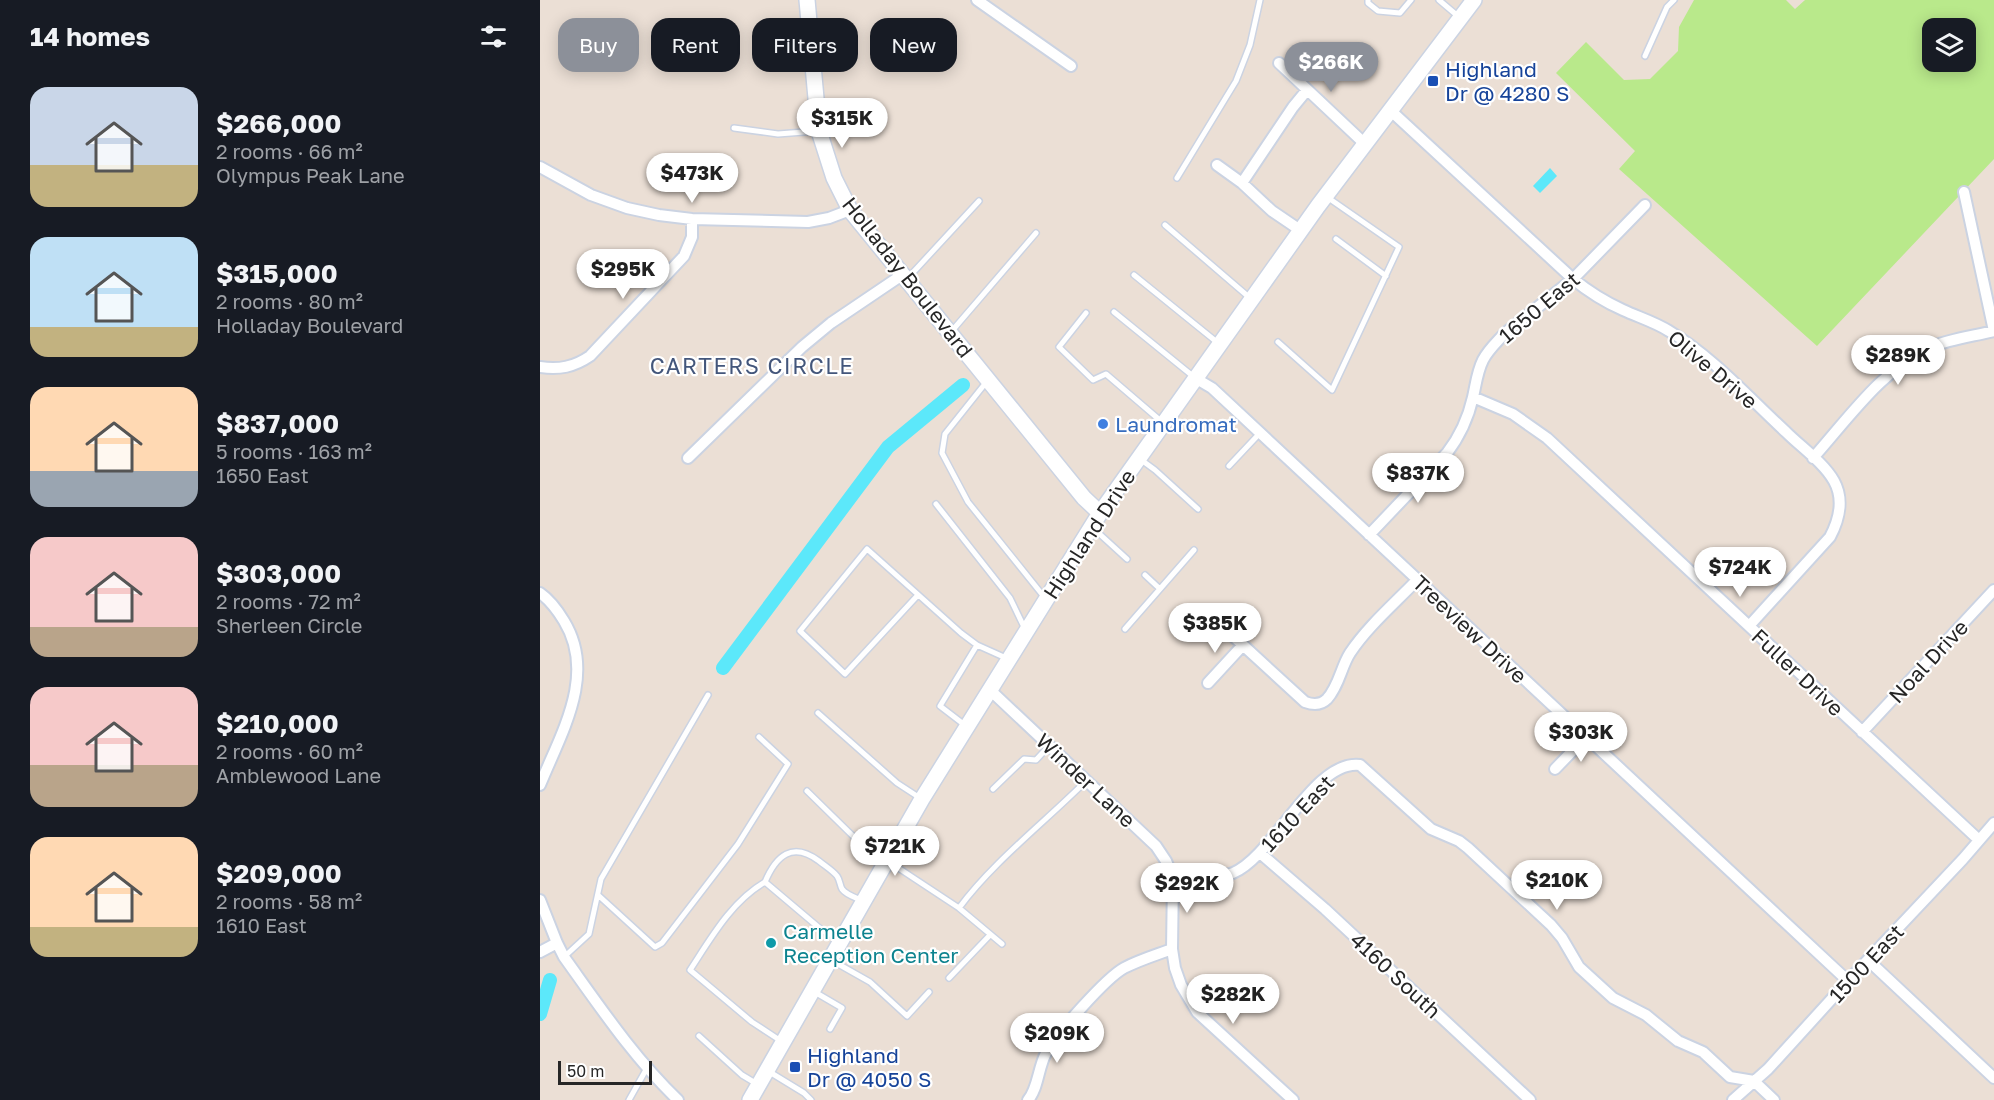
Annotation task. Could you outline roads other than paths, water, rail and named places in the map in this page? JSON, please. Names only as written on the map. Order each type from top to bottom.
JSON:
[{"type":"main road","name":"Holladay Boulevard","points":[[807,0],[819,131],[834,178],[850,210],[1084,498],[1100,513]]},
{"type":"main road","name":"Highland Drive","points":[[750,1100],[922,799],[1100,513],[1300,230],[1474,0]]},
{"type":"street","points":[[977,0],[1071,66]]},
{"type":"street","points":[[1279,63],[1365,144]]},
{"type":"street","points":[[1242,183],[1293,106],[1307,90]]},
{"type":"street","name":"Olive Drive","points":[[1390,110],[1588,292],[1655,324],[1682,339],[1704,356],[1813,458],[1834,482],[1839,495],[1839,508],[1837,524],[1830,537],[1749,626]]},
{"type":"street","points":[[1217,165],[1242,183],[1272,211],[1300,230]]},
{"type":"street","points":[[540,167],[591,195],[627,208],[659,215],[692,219],[808,222],[829,218],[850,210]]},
{"type":"street","points":[[1813,458],[1875,389],[1911,357],[1933,346],[1994,331],[1964,192]]},
{"type":"street","name":"1650 East","points":[[1369,535],[1452,446],[1463,429],[1477,375],[1484,358],[1494,344],[1573,279],[1645,205]]},
{"type":"street","points":[[540,367],[553,369],[571,367],[590,356],[684,256],[692,237],[692,219]]},
{"type":"street","points":[[688,458],[802,347],[831,323],[904,278]]},
{"type":"street","name":"Treeview Drive","points":[[1195,378],[1212,388],[1848,981]]},
{"type":"street","name":"Fuller Drive","points":[[1473,397],[1513,414],[1547,438],[1979,840]]},
{"type":"street","points":[[1200,616],[1222,627],[1300,698],[1314,704],[1327,698],[1351,652],[1417,580]]},
{"type":"street","name":"Noal Drive","points":[[1862,732],[1994,590]]},
{"type":"street","points":[[540,593],[560,613],[571,631],[578,654],[579,672],[577,692],[540,784]]},
{"type":"street","points":[[1208,683],[1243,645]]},
{"type":"street","name":"Winder Lane","points":[[989,689],[1156,846],[1173,878]]},
{"type":"street","points":[[1556,769],[1586,737]]},
{"type":"street","name":"1610 East","points":[[1173,878],[1231,874],[1247,866],[1287,818],[1318,786],[1336,771],[1354,764],[1360,765],[1431,829],[1468,848],[1551,925],[1562,938],[1579,967],[1608,994],[1646,1015],[1678,1041],[1703,1052],[1730,1077],[1754,1081]]},
{"type":"street","name":"1500 East","points":[[1733,1100],[1768,1069],[1994,823]]},
{"type":"street","name":"4160 South","points":[[1260,853],[1325,909],[1530,1100]]},
{"type":"street","points":[[1173,878],[1172,949],[1175,968],[1182,985],[1197,1012],[1293,1100]]},
{"type":"street","points":[[540,900],[564,957],[647,1068],[678,1100]]},
{"type":"street","points":[[540,952],[557,943]]},
{"type":"street","points":[[1034,1098],[1037,1074],[1045,1055],[1053,1041],[1077,1014],[1125,967],[1172,949]]},
{"type":"street","points":[[1869,961],[1994,1078]]},
{"type":"street","points":[[1754,1081],[1774,1100]]},
{"type":"lane","points":[[1177,178],[1236,81],[1250,45],[1260,0]]},
{"type":"lane","points":[[1368,0],[1368,3],[1378,11],[1400,13],[1411,0]]},
{"type":"lane","points":[[1439,0],[1460,18]]},
{"type":"lane","points":[[1646,56],[1667,7],[1674,0]]},
{"type":"lane","points":[[734,128],[778,134],[819,131]]},
{"type":"lane","points":[[1278,342],[1332,390],[1399,247],[1326,196]]},
{"type":"lane","points":[[904,278],[979,201]]},
{"type":"lane","points":[[1165,225],[1251,299]]},
{"type":"lane","points":[[950,333],[1036,233]]},
{"type":"lane","points":[[1336,239],[1386,276]]},
{"type":"lane","points":[[1134,275],[1220,344]]},
{"type":"lane","points":[[1114,312],[1195,378]]},
{"type":"lane","points":[[1086,313],[1059,347],[1093,380],[1106,374],[1164,423]]},
{"type":"lane","points":[[988,380],[945,434],[942,453],[968,502],[1046,599]]},
{"type":"lane","points":[[1229,466],[1260,433]]},
{"type":"lane","points":[[1139,458],[1198,509]]},
{"type":"lane","points":[[936,504],[1010,598],[1026,630]]},
{"type":"lane","points":[[1092,527],[1127,559]]},
{"type":"lane","points":[[918,595],[845,674],[800,632],[867,549],[961,633],[977,645],[1008,659]]},
{"type":"lane","points":[[1125,629],[1194,550]]},
{"type":"lane","points":[[1145,575],[1160,589]]},
{"type":"lane","points":[[966,726],[940,706],[977,645]]},
{"type":"lane","points":[[564,957],[589,934],[601,879],[708,696]]},
{"type":"lane","points":[[818,713],[897,783],[922,799]]},
{"type":"lane","points":[[598,895],[655,947],[662,943],[738,844],[788,764],[759,737]]},
{"type":"lane","points":[[993,789],[1024,759],[1036,760],[1049,746]]},
{"type":"lane","points":[[959,908],[988,873],[1053,814],[1086,780]]},
{"type":"lane","points":[[807,791],[859,842],[959,908],[1002,944]]},
{"type":"lane","points":[[782,1042],[752,1022],[690,970],[722,921],[754,888],[765,882],[772,866],[785,855],[796,851],[814,858],[837,877],[845,892],[863,901]]},
{"type":"lane","points":[[765,882],[823,931],[841,940]]},
{"type":"lane","points":[[949,978],[990,934]]},
{"type":"lane","points":[[830,959],[870,982],[907,1016],[929,992]]},
{"type":"lane","points":[[812,990],[842,1008],[830,1029]]},
{"type":"lane","points":[[699,1036],[742,1075],[759,1085]]},
{"type":"lane","points":[[628,1100],[647,1068]]},
{"type":"lane","points":[[767,1070],[804,1093],[811,1100]]},
{"type":"water","points":[[1550,168],[1557,176],[1540,193],[1533,186]]},
{"type":"waterway","points":[[723,668],[888,447],[963,385]]},
{"type":"waterway","points":[[540,1014],[550,980]]},
{"type":"place","name":"Highland Dr @ 4280 S","points":[[1433,81]]},
{"type":"place","name":"Laundromat","points":[[1103,424]]},
{"type":"place","name":"Carmelle Reception Center","points":[[771,943]]},
{"type":"place","name":"Highland Dr @ 4050 S","points":[[795,1067]]},
{"type":"district","name":"CARTERS CIRCLE","points":[[752,365]]}]
